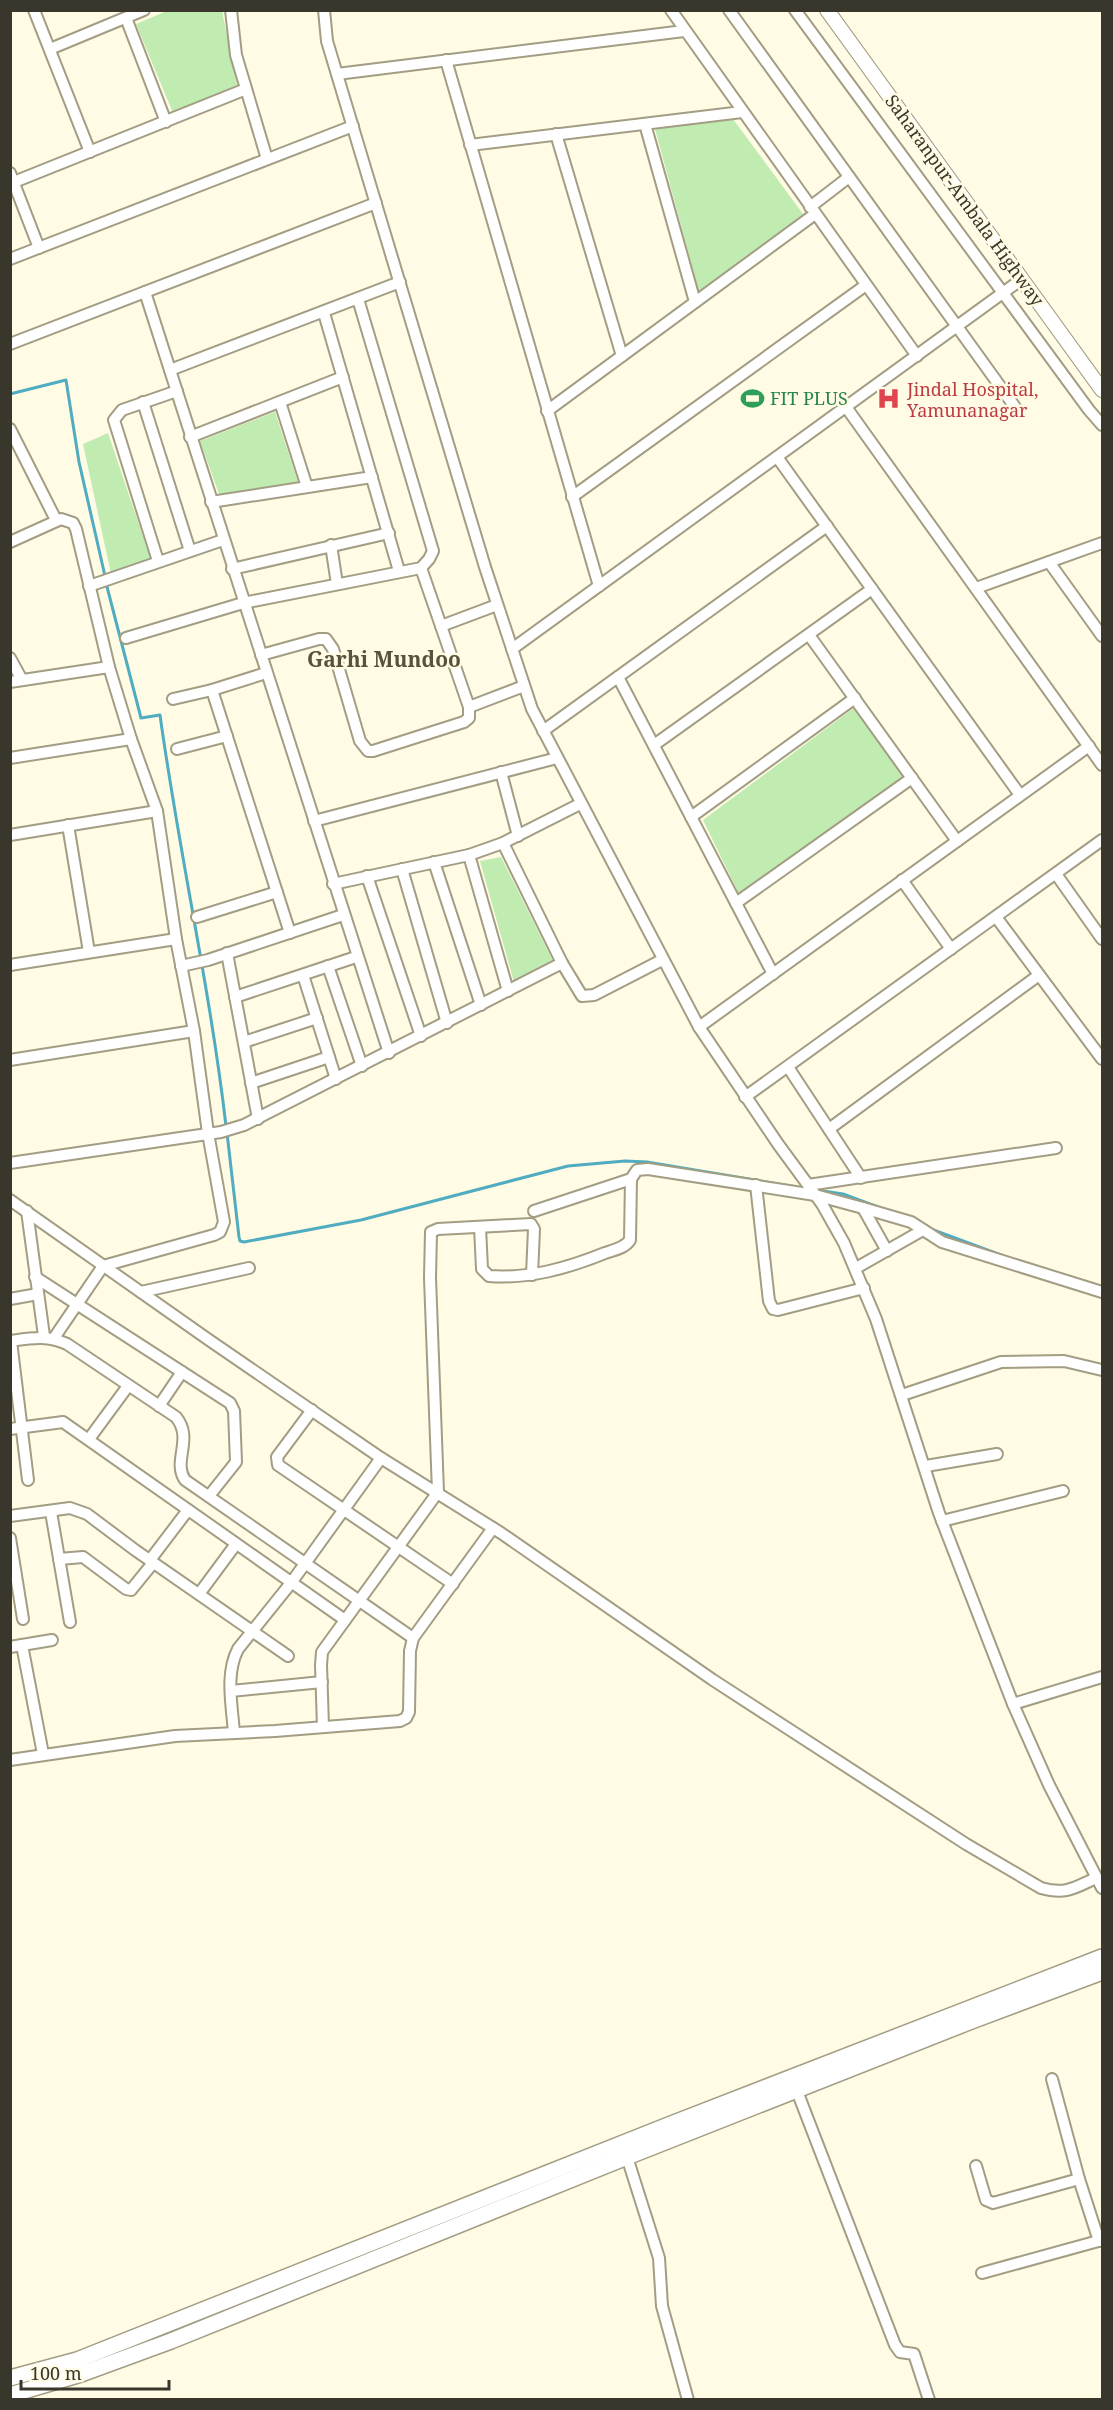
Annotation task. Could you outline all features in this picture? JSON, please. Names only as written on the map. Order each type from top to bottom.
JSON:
[{"type":"highway","points":[[10,2395],[81,2374],[142,2343],[671,2124],[1102,1957]]},
{"type":"highway","points":[[10,2378],[142,2343],[1102,1972]]},
{"type":"main road","name":"Saharanpur-Ambala Highway","points":[[827,10],[1102,390]]},
{"type":"street","points":[[34,10],[90,152]]},
{"type":"street","points":[[50,49],[144,10]]},
{"type":"street","points":[[231,10],[236,55],[267,159]]},
{"type":"street","points":[[324,10],[327,40],[337,74],[497,605],[524,686],[543,731],[580,804],[699,1027],[835,1225],[856,1268],[902,1395],[942,1521],[1014,1704],[1049,1785],[1102,1888]]},
{"type":"street","points":[[729,10],[1015,407]]},
{"type":"street","points":[[795,10],[1002,294],[1102,424]]},
{"type":"street","points":[[674,12],[684,31],[917,356]]},
{"type":"street","points":[[126,18],[166,122]]},
{"type":"street","points":[[337,74],[684,31]]},
{"type":"street","points":[[446,60],[599,586]]},
{"type":"street","points":[[39,248],[12,178],[90,152],[246,89]]},
{"type":"street","points":[[470,145],[742,112]]},
{"type":"street","points":[[645,124],[695,302]]},
{"type":"street","points":[[10,259],[353,126]]},
{"type":"street","points":[[556,134],[622,356]]},
{"type":"street","points":[[547,411],[695,302],[813,210],[849,177]]},
{"type":"street","points":[[10,344],[376,203]]},
{"type":"street","points":[[512,649],[1022,279]]},
{"type":"street","points":[[171,370],[400,282]]},
{"type":"street","points":[[572,497],[866,285]]},
{"type":"street","points":[[145,292],[356,957],[389,1053]]},
{"type":"street","points":[[126,638],[243,603],[421,568],[429,559],[433,551],[358,299]]},
{"type":"street","points":[[324,313],[399,571]]},
{"type":"street","points":[[190,437],[342,377]]},
{"type":"street","points":[[158,561],[114,425],[117,414],[177,390]]},
{"type":"street","points":[[143,402],[190,551]]},
{"type":"street","points":[[280,402],[307,487]]},
{"type":"street","points":[[846,407],[1102,765]]},
{"type":"street","points":[[10,429],[56,520]]},
{"type":"street","points":[[777,457],[1020,795]]},
{"type":"street","points":[[211,502],[372,477]]},
{"type":"street","points":[[10,542],[56,520],[67,520],[76,529],[109,667],[131,739],[157,811],[176,939],[194,1031],[208,1133],[224,1222],[220,1232],[103,1266],[77,1304],[49,1337]]},
{"type":"street","points":[[543,731],[827,526]]},
{"type":"street","points":[[232,569],[389,532]]},
{"type":"street","points":[[89,586],[223,540]]},
{"type":"street","points":[[976,588],[1102,543]]},
{"type":"street","points":[[331,545],[337,584]]},
{"type":"street","points":[[1049,562],[1102,636]]},
{"type":"street","points":[[261,655],[326,639],[333,649],[360,741],[368,751],[464,722],[469,718],[469,707],[421,568]]},
{"type":"street","points":[[654,745],[872,589]]},
{"type":"street","points":[[441,626],[497,605]]},
{"type":"street","points":[[809,635],[957,840]]},
{"type":"street","points":[[10,658],[16,681],[109,667]]},
{"type":"street","points":[[173,699],[212,690],[266,673]]},
{"type":"street","points":[[618,676],[773,974]]},
{"type":"street","points":[[469,707],[524,686]]},
{"type":"street","points":[[212,690],[290,933]]},
{"type":"street","points":[[692,817],[855,698]]},
{"type":"street","points":[[177,749],[226,736]]},
{"type":"street","points":[[10,758],[131,739]]},
{"type":"street","points":[[699,1027],[1089,746]]},
{"type":"street","points":[[314,820],[557,758]]},
{"type":"street","points":[[501,772],[518,836]]},
{"type":"street","points":[[736,903],[912,778]]},
{"type":"street","points":[[333,884],[469,855],[518,836],[580,804]]},
{"type":"street","points":[[10,835],[157,811]]},
{"type":"street","points":[[68,825],[89,952]]},
{"type":"street","points":[[746,1097],[1102,840]]},
{"type":"street","points":[[502,843],[562,963],[582,996],[589,997],[662,960]]},
{"type":"street","points":[[469,855],[508,991]]},
{"type":"street","points":[[434,862],[481,1005]]},
{"type":"street","points":[[402,869],[447,1023]]},
{"type":"street","points":[[1056,874],[1102,939]]},
{"type":"street","points":[[367,876],[422,1036]]},
{"type":"street","points":[[902,880],[951,949]]},
{"type":"street","points":[[197,917],[277,892]]},
{"type":"street","points":[[181,966],[208,960],[343,915]]},
{"type":"street","points":[[996,917],[1102,1059]]},
{"type":"street","points":[[10,965],[176,939]]},
{"type":"street","points":[[227,953],[258,1119]]},
{"type":"street","points":[[235,997],[356,957]]},
{"type":"street","points":[[10,1163],[226,1130],[258,1119],[562,963]]},
{"type":"street","points":[[328,966],[362,1066]]},
{"type":"street","points":[[303,975],[336,1079]]},
{"type":"street","points":[[829,1129],[1039,975]]},
{"type":"street","points":[[244,1042],[317,1018]]},
{"type":"street","points":[[10,1060],[194,1031]]},
{"type":"street","points":[[251,1083],[329,1057]]},
{"type":"street","points":[[788,1067],[861,1178]]},
{"type":"street","points":[[808,1185],[1056,1148]]},
{"type":"street","points":[[480,1227],[482,1264],[485,1273],[497,1277],[532,1275],[583,1262],[627,1244],[631,1235],[631,1179],[633,1173],[641,1169],[815,1195],[904,1220],[942,1242],[1102,1292]]},
{"type":"street","points":[[534,1211],[631,1179]]},
{"type":"street","points":[[756,1185],[769,1301],[773,1309],[778,1310],[864,1288]]},
{"type":"street","points":[[10,1200],[381,1458],[493,1528],[732,1693],[966,1844],[1041,1888],[1059,1893],[1096,1878]]},
{"type":"street","points":[[863,1208],[887,1251]]},
{"type":"street","points":[[27,1211],[35,1277],[49,1337]]},
{"type":"street","points":[[323,1727],[322,1652],[438,1492],[429,1237],[431,1232],[438,1229],[525,1224],[533,1226],[532,1275]]},
{"type":"street","points":[[856,1268],[923,1230]]},
{"type":"street","points":[[141,1292],[249,1268]]},
{"type":"street","points":[[35,1277],[230,1404],[234,1411],[236,1462],[208,1497]]},
{"type":"street","points":[[10,1299],[38,1294]]},
{"type":"street","points":[[28,1480],[16,1429],[11,1341],[49,1337],[67,1344],[176,1417],[183,1425],[185,1434],[181,1474],[185,1480],[413,1638]]},
{"type":"street","points":[[902,1395],[1001,1362],[1064,1361],[1102,1370]]},
{"type":"street","points":[[159,1406],[182,1372]]},
{"type":"street","points":[[89,1439],[129,1386]]},
{"type":"street","points":[[312,1410],[276,1461],[278,1465],[453,1584]]},
{"type":"street","points":[[16,1429],[63,1422],[345,1620]]},
{"type":"street","points":[[926,1466],[997,1454]]},
{"type":"street","points":[[234,1733],[231,1691],[232,1660],[381,1458]]},
{"type":"street","points":[[942,1521],[1063,1491]]},
{"type":"street","points":[[10,1516],[70,1508],[87,1514],[151,1562],[288,1656]]},
{"type":"street","points":[[59,1559],[83,1557],[126,1589],[131,1590],[188,1510]]},
{"type":"street","points":[[51,1512],[70,1622]]},
{"type":"street","points":[[10,1760],[175,1736],[400,1721],[406,1718],[409,1712],[410,1651],[413,1638],[493,1528]]},
{"type":"street","points":[[11,1540],[23,1619]]},
{"type":"street","points":[[199,1594],[236,1544]]},
{"type":"street","points":[[10,1647],[52,1640]]},
{"type":"street","points":[[22,1645],[44,1754]]},
{"type":"street","points":[[1014,1704],[1102,1677]]},
{"type":"street","points":[[231,1691],[322,1682]]},
{"type":"street","points":[[982,2273],[1101,2240],[1079,2179],[1052,2079]]},
{"type":"street","points":[[797,2091],[888,2328],[900,2352],[914,2354],[929,2400]]},
{"type":"street","points":[[627,2157],[660,2258],[662,2306],[688,2400]]},
{"type":"street","points":[[976,2166],[986,2200],[993,2203],[1079,2179]]},
{"type":"green space","points":[[167,11],[222,11],[237,85],[173,113],[136,24]]},
{"type":"green space","points":[[733,119],[803,214],[699,292],[655,129]]},
{"type":"green space","points":[[275,412],[298,482],[219,494],[200,441]]},
{"type":"green space","points":[[108,433],[152,563],[111,574],[83,444]]},
{"type":"green space","points":[[854,708],[904,778],[739,894],[703,820]]},
{"type":"green space","points":[[501,857],[553,961],[514,982],[480,861]]},
{"type":"waterway","points":[[10,394],[66,380],[79,462],[105,576]]},
{"type":"waterway","points":[[106,583],[141,718],[160,715],[212,1023],[226,1126]]},
{"type":"waterway","points":[[227,1133],[239,1237],[240,1241],[244,1242],[361,1220],[568,1166],[625,1161],[647,1162],[797,1187]]},
{"type":"waterway","points":[[823,1191],[843,1194],[878,1207]]},
{"type":"waterway","points":[[928,1228],[1009,1258]]},
{"type":"place","name":"FIT PLUS","points":[[752,398]]},
{"type":"place","name":"Jindal Hospital, Yamunanagar","points":[[889,399]]},
{"type":"district","name":"Garhi Mundoo","points":[[384,659]]}]
